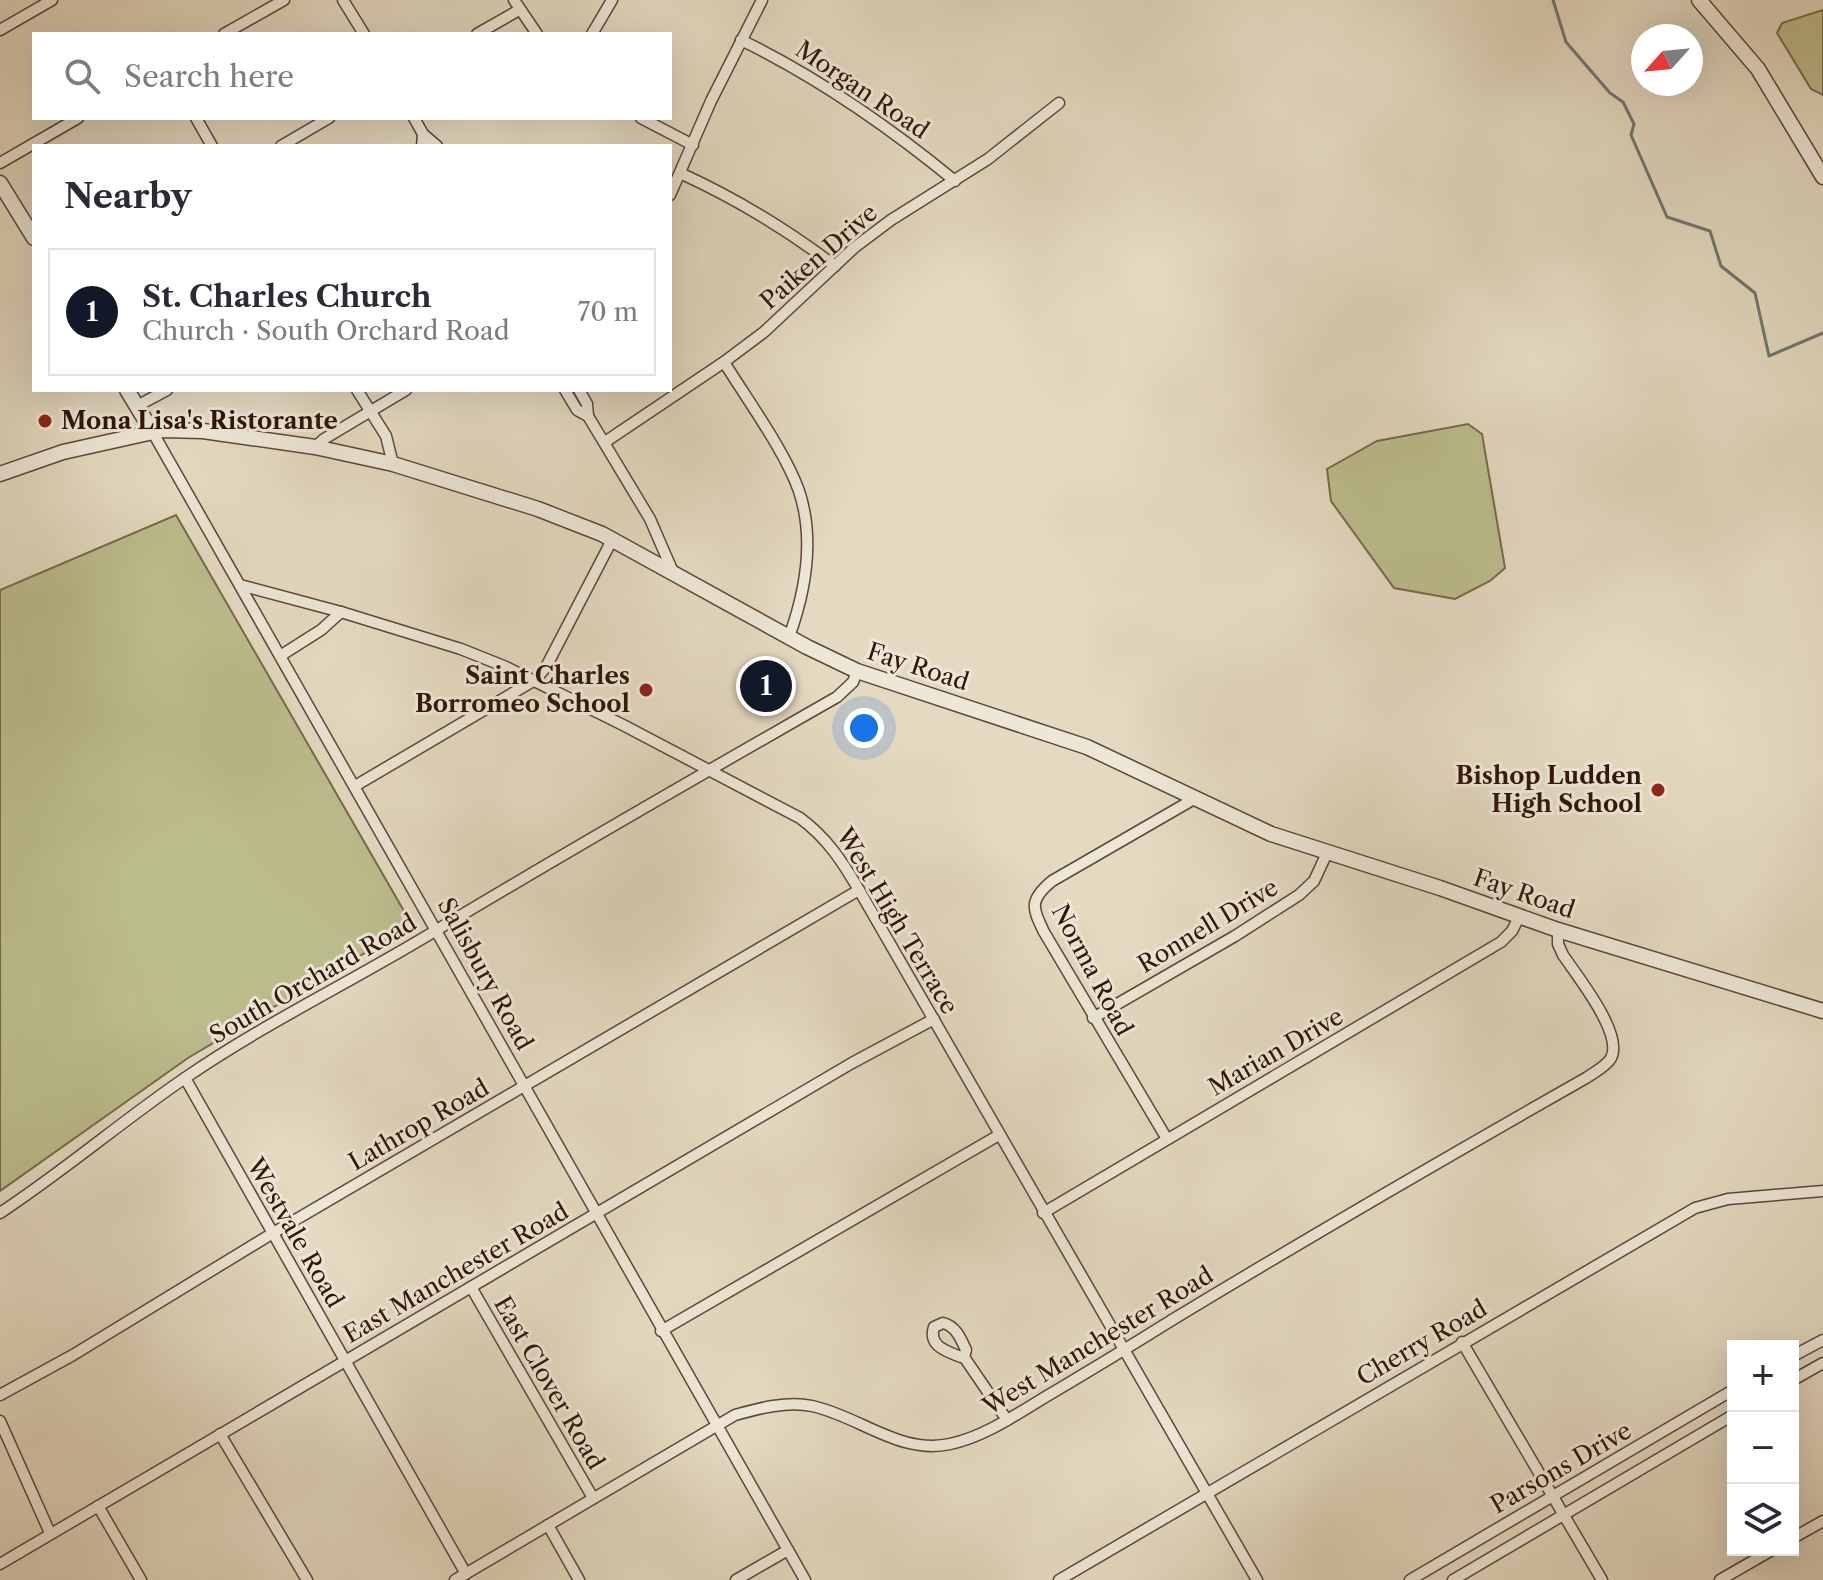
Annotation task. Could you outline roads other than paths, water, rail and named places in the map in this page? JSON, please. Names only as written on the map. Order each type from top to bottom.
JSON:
[{"type":"street","points":[[0,30],[52,0]]},
{"type":"street","points":[[228,32],[284,0]]},
{"type":"street","points":[[343,0],[363,32]]},
{"type":"street","points":[[593,32],[612,0]]},
{"type":"street","points":[[672,191],[762,0]]},
{"type":"street","points":[[1699,0],[1758,69],[1823,177]]},
{"type":"street","points":[[480,32],[516,5],[536,32]]},
{"type":"street","name":"Morgan Road","points":[[741,40],[844,96],[955,181]]},
{"type":"street","name":"Paiken Drive","points":[[605,442],[724,362],[764,332],[835,266],[891,220],[955,181],[1059,103]]},
{"type":"street","points":[[33,144],[75,120]]},
{"type":"street","points":[[197,120],[211,144]]},
{"type":"street","points":[[284,144],[326,120]]},
{"type":"street","points":[[415,120],[423,134],[435,144]]},
{"type":"street","points":[[645,120],[693,145]]},
{"type":"street","points":[[422,144],[423,134]]},
{"type":"street","points":[[0,163],[32,145]]},
{"type":"street","points":[[680,173],[788,230],[835,266]]},
{"type":"street","points":[[0,183],[32,235]]},
{"type":"street","points":[[724,362],[799,492],[806,528],[807,572],[801,606],[789,637]]},
{"type":"street","name":"Salisbury Road","points":[[128,392],[805,1580]]},
{"type":"street","points":[[137,406],[163,392]]},
{"type":"street","points":[[358,392],[386,436],[393,464]]},
{"type":"street","points":[[315,447],[402,392]]},
{"type":"street","points":[[566,392],[577,410],[588,416],[605,442],[650,519],[673,572]]},
{"type":"street","points":[[580,392],[587,404],[588,416]]},
{"type":"street","name":"Fay Road","points":[[0,474],[63,452],[152,431],[203,431],[315,447],[393,464],[538,509],[612,540],[857,671],[1087,747],[1271,834],[1558,930],[1823,1011]]},
{"type":"street","points":[[355,786],[535,680],[546,667],[612,540]]},
{"type":"street","name":"West High Terrace","points":[[240,585],[461,649],[535,680],[800,818],[820,832],[833,847],[859,890],[1257,1580]]},
{"type":"street","points":[[280,656],[321,630],[341,612]]},
{"type":"street","name":"South Orchard Road","points":[[0,1213],[49,1181],[185,1078],[284,1016],[436,931],[845,692],[857,671]]},
{"type":"street","name":"Norma Road","points":[[1167,1139],[1093,1018],[1036,915],[1035,900],[1037,893],[1052,881],[1194,799]]},
{"type":"street","name":"Ronnell Drive","points":[[1093,1018],[1299,895],[1314,881],[1327,853]]},
{"type":"street","name":"Lathrop Road","points":[[0,1395],[73,1355],[273,1233],[859,890]]},
{"type":"street","name":"Marian Drive","points":[[1043,1213],[1501,942],[1512,931],[1519,917]]},
{"type":"street","name":"West Manchester Road","points":[[455,1580],[715,1425],[761,1407],[809,1405],[834,1411],[890,1438],[913,1445],[952,1444],[1007,1420],[1231,1284],[1586,1078],[1609,1061],[1614,1043],[1606,1021],[1563,955],[1558,944],[1558,930]]},
{"type":"street","name":"East Manchester Road","points":[[0,1564],[852,1063],[934,1019]]},
{"type":"street","name":"Westvale Road","points":[[185,1078],[466,1574]]},
{"type":"street","points":[[661,1331],[999,1135]]},
{"type":"street","name":"Cherry Road","points":[[1059,1580],[1695,1208],[1728,1199],[1823,1191]]},
{"type":"street","name":"East Clover Road","points":[[471,1287],[593,1498]]},
{"type":"street","points":[[1799,1355],[1823,1340]]},
{"type":"street","points":[[1462,1342],[1602,1580]]},
{"type":"street","points":[[964,1357],[1007,1420]]},
{"type":"street","points":[[1799,1377],[1823,1363]]},
{"type":"street","name":"Parsons Drive","points":[[1410,1580],[1727,1394]]},
{"type":"street","name":"Parsons Drive","points":[[1453,1580],[1727,1419]]},
{"type":"street","points":[[0,1421],[50,1533]]},
{"type":"street","points":[[220,1434],[307,1580]]},
{"type":"street","points":[[98,1506],[141,1580]]},
{"type":"street","points":[[1799,1535],[1823,1521]]},
{"type":"street","points":[[548,1525],[579,1580]]},
{"type":"street","points":[[736,1580],[788,1550]]},
{"type":"street","points":[[1720,1580],[1762,1556]]},
{"type":"waterway","points":[[1553,0],[1566,42],[1610,93],[1623,102],[1634,124],[1631,135],[1667,217],[1710,231],[1721,266],[1755,293],[1769,356],[1823,333]]},
{"type":"place","name":"Mona Lisa's Ristorante","points":[[45,421]]},
{"type":"place","name":"St. Charles Church","points":[[766,686]]},
{"type":"place","name":"Saint Charles Borromeo School","points":[[646,690]]},
{"type":"place","name":"Bishop Ludden High School","points":[[1658,790]]}]
